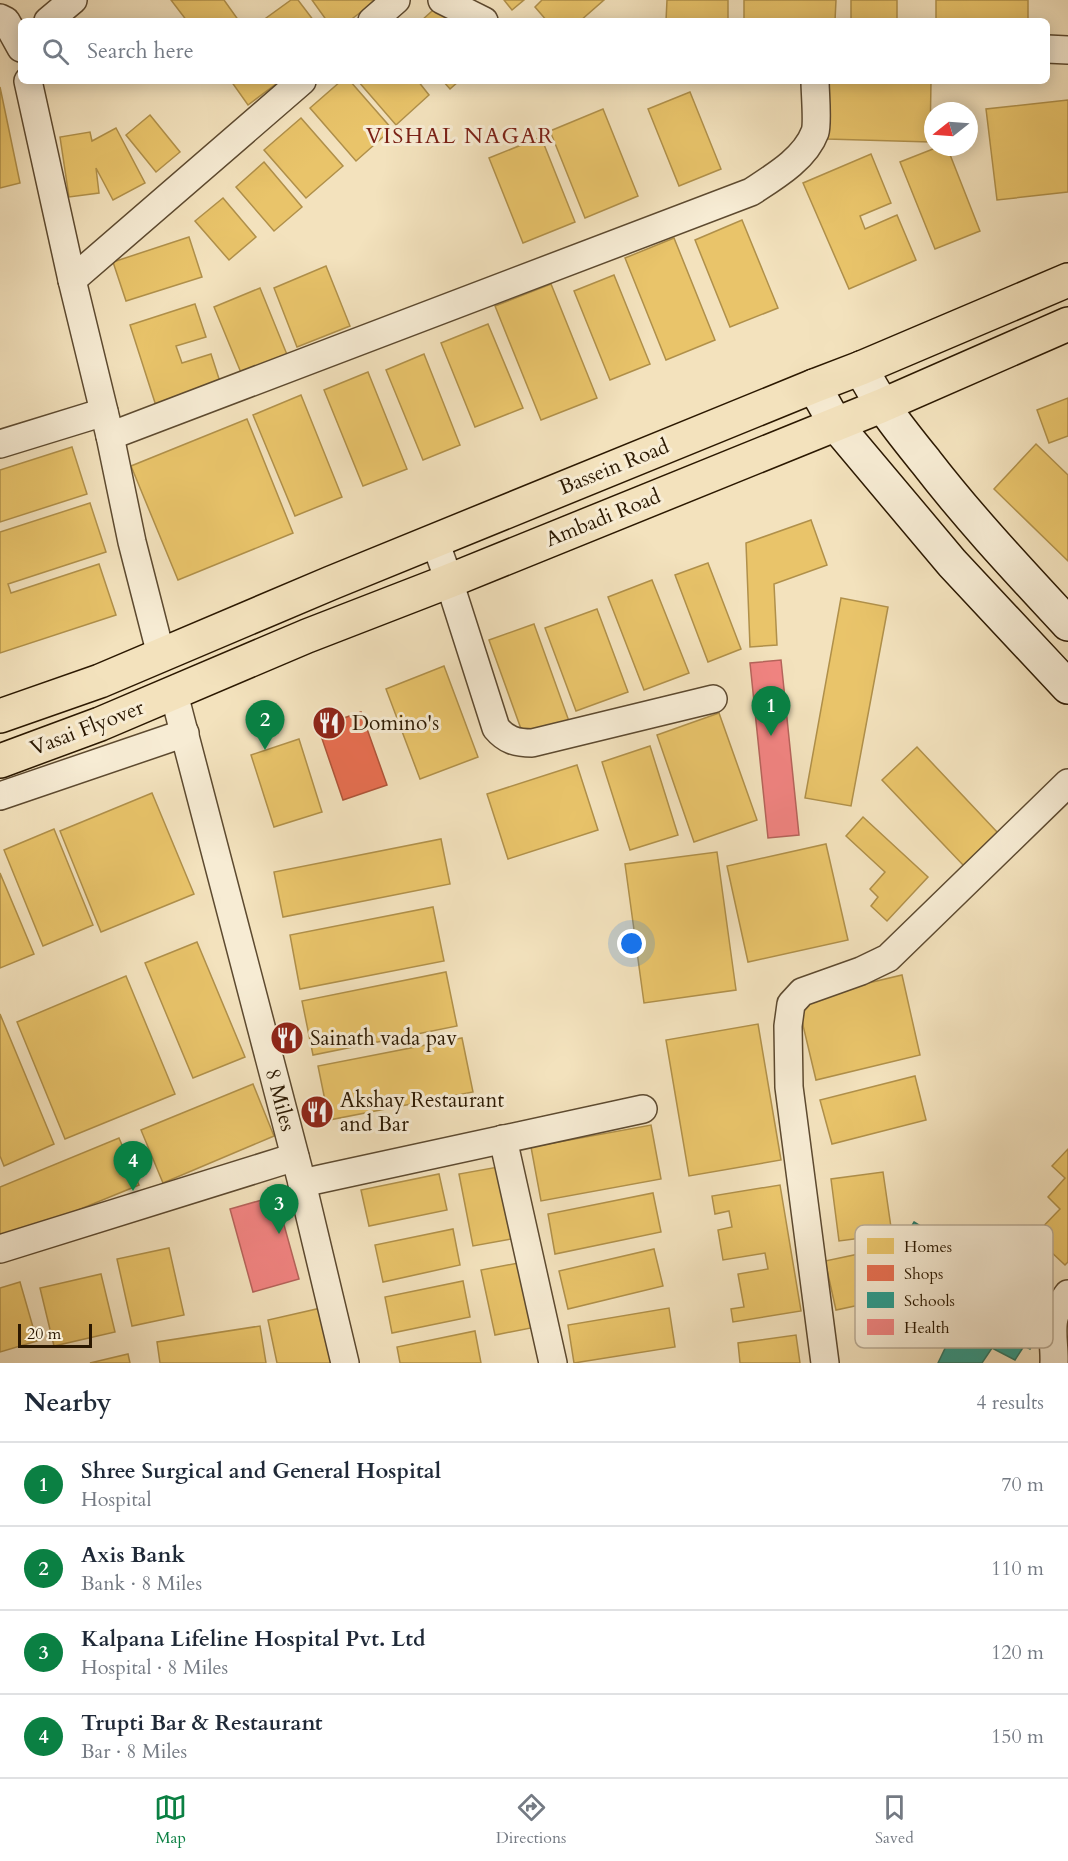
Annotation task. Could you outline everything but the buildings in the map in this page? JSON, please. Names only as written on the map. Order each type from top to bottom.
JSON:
[{"type":"main road","name":"Bassein Road","points":[[161,656],[435,541],[861,368],[1068,280]]},
{"type":"main road","name":"Ambadi Road","points":[[174,694],[307,636],[450,581],[836,425],[1068,324]]},
{"type":"main road","name":"Vasai Flyover","points":[[0,716],[161,656]]},
{"type":"main road","points":[[161,656],[174,694]]},
{"type":"main road","name":"Vasai Flyover","points":[[0,761],[174,694]]},
{"type":"street","points":[[52,18],[73,0]]},
{"type":"street","points":[[375,18],[396,0]]},
{"type":"street","points":[[442,0],[478,18]]},
{"type":"street","points":[[0,18],[6,21],[18,40]]},
{"type":"street","points":[[1050,49],[1068,50]]},
{"type":"street","points":[[29,84],[132,542],[161,656]]},
{"type":"street","points":[[72,280],[299,84]]},
{"type":"street","points":[[0,444],[107,424],[751,192],[779,174],[803,151],[815,131],[815,84]]},
{"type":"street","points":[[861,368],[881,406],[990,539],[1068,624]]},
{"type":"street","points":[[814,386],[836,425],[952,563],[1068,687]]},
{"type":"street","points":[[435,541],[450,581],[496,728],[504,737],[519,743],[532,743],[713,699]]},
{"type":"street","points":[[0,796],[185,733],[174,694]]},
{"type":"street","name":"8 Miles","points":[[185,733],[302,1184],[345,1363]]},
{"type":"street","points":[[825,1363],[789,1087],[788,1026],[791,1004],[802,992],[861,971],[888,958],[1068,783]]},
{"type":"street","points":[[302,1184],[643,1109]]},
{"type":"street","points":[[503,1139],[553,1363]]},
{"type":"street","points":[[0,1249],[295,1157]]},
{"type":"street","points":[[1054,1363],[1055,1313],[1068,1294]]},
{"type":"place","name":"Domino's","points":[[329,723]]},
{"type":"place","name":"Shree Surgical and General Hospital","points":[[771,736]]},
{"type":"place","name":"Axis Bank","points":[[265,750]]},
{"type":"place","name":"Sainath vada pav","points":[[287,1038]]},
{"type":"place","name":"Akshay Restaurant and Bar","points":[[317,1112]]},
{"type":"place","name":"Trupti Bar & Restaurant","points":[[133,1191]]},
{"type":"place","name":"Kalpana Lifeline Hospital Pvt. Ltd","points":[[279,1234]]},
{"type":"district","name":"VISHAL NAGAR","points":[[460,136]]}]
